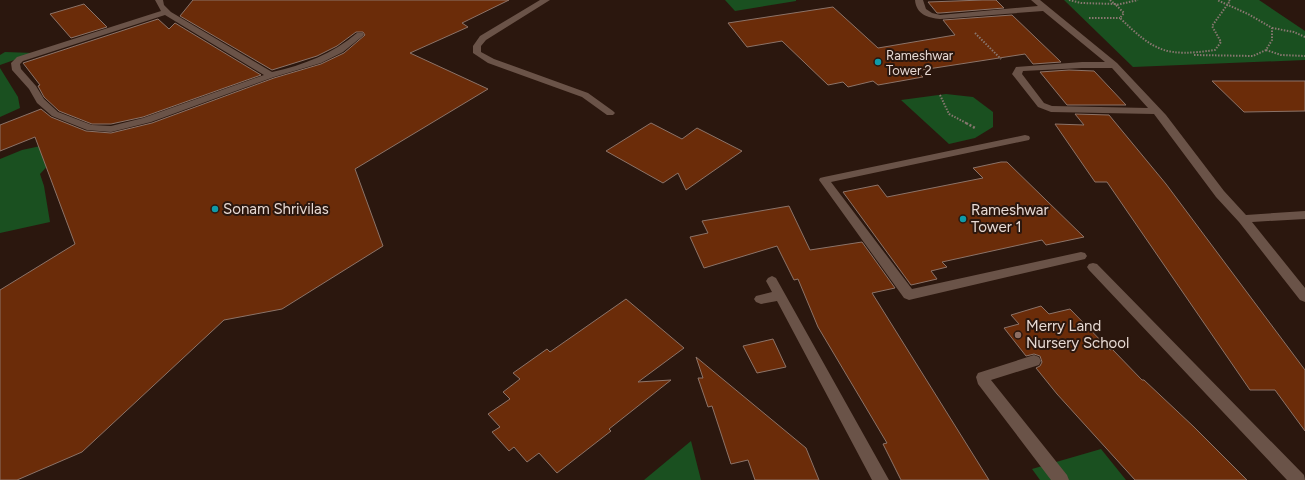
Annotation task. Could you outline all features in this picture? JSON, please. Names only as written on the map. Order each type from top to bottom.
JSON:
[{"type":"street","points":[[158,0],[159,5],[166,12],[271,76]]},
{"type":"street","points":[[546,0],[483,38],[477,46],[477,53],[492,61],[585,95],[610,113]]},
{"type":"street","points":[[919,0],[923,12],[940,17],[1045,8]]},
{"type":"street","points":[[1035,0],[1114,65],[1156,111],[1220,194],[1243,219],[1305,297]]},
{"type":"street","points":[[166,12],[20,59],[15,63],[17,70],[33,88],[40,101],[55,114],[91,128],[111,130],[147,120],[271,76],[299,68],[328,56],[351,44],[360,35]]},
{"type":"street","points":[[1114,65],[1082,65],[1019,70],[1017,74],[1041,105],[1051,109],[1156,111]]},
{"type":"street","points":[[1025,138],[824,180],[909,295],[1081,256]]},
{"type":"street","points":[[1243,219],[1305,215]]},
{"type":"street","points":[[1093,267],[1298,480]]},
{"type":"street","points":[[772,281],[881,480]]},
{"type":"street","points":[[761,299],[780,296]]},
{"type":"street","points":[[1034,361],[983,377],[985,384],[1061,480]]},
{"type":"path","points":[[1069,0],[1088,5],[1099,2],[1116,4],[1138,0]]},
{"type":"path","points":[[1110,0],[1116,4],[1124,14],[1120,18]]},
{"type":"path","points":[[1217,0],[1228,4],[1272,28],[1294,32],[1305,38]]},
{"type":"path","points":[[1188,55],[1215,50],[1221,42],[1212,26],[1228,4],[1229,0]]},
{"type":"path","points":[[1089,18],[1120,18],[1136,34],[1156,49],[1172,54],[1188,55],[1253,56],[1266,50],[1272,40],[1272,28]]},
{"type":"path","points":[[972,30],[1002,60]]},
{"type":"path","points":[[1266,50],[1281,55],[1305,56]]},
{"type":"path","points":[[940,95],[949,114],[979,130]]},
{"type":"green space","points":[[725,0],[796,0],[796,1],[735,11]]},
{"type":"green space","points":[[1064,0],[1259,0],[1305,31],[1305,60],[1133,67]]},
{"type":"green space","points":[[5,52],[34,53],[0,65],[0,55]]},
{"type":"green space","points":[[0,68],[18,97],[20,108],[0,117]]},
{"type":"green space","points":[[946,94],[973,97],[993,112],[993,127],[975,138],[949,144],[901,100]]},
{"type":"green space","points":[[73,139],[40,174],[44,186],[50,222],[0,233],[0,159],[22,150]]},
{"type":"green space","points":[[691,441],[701,480],[644,480]]},
{"type":"green space","points":[[1101,449],[1126,480],[1040,480],[1032,469]]},
{"type":"building","points":[[193,0],[509,0],[462,23],[468,27],[410,53],[488,89],[355,169],[383,246],[282,309],[224,320],[82,452],[17,480],[0,480],[0,290],[75,244],[35,137],[0,151],[0,125],[41,109],[51,117],[86,131],[111,133],[152,123],[274,78],[321,64],[344,53],[365,35],[363,32],[356,32],[337,46],[317,56],[272,70],[180,16]]},
{"type":"building","points":[[996,0],[1004,8],[937,13],[928,2]]},
{"type":"building","points":[[84,4],[107,27],[71,38],[50,14]]},
{"type":"building","points":[[833,7],[878,48],[955,35],[943,20],[1012,15],[1061,62],[1033,64],[1025,54],[915,71],[923,77],[878,85],[873,81],[848,87],[843,82],[828,85],[782,41],[747,47],[728,23]]},
{"type":"building","points":[[158,19],[169,29],[175,23],[261,75],[143,117],[111,124],[92,124],[59,111],[44,97],[38,86],[40,85],[23,63]]},
{"type":"building","points":[[1069,70],[1094,71],[1126,105],[1067,105],[1040,72]]},
{"type":"building","points":[[1212,81],[1305,81],[1305,111],[1244,112]]},
{"type":"building","points":[[1075,114],[1109,115],[1166,184],[1305,370],[1305,431],[1275,390],[1250,390],[1107,182],[1095,182],[1055,124],[1084,125]]},
{"type":"building","points":[[651,123],[682,139],[697,128],[742,151],[686,190],[678,173],[663,183],[606,151]]},
{"type":"building","name":"Rameshwar Tower 1","points":[[1007,162],[1084,237],[1046,245],[1042,240],[942,262],[947,267],[931,271],[937,279],[911,285],[843,192],[878,185],[887,197],[983,178],[973,168]]},
{"type":"building","points":[[789,206],[810,250],[862,242],[895,288],[872,293],[989,480],[901,480],[883,444],[887,443],[818,327],[798,279],[794,280],[777,246],[704,268],[690,237],[708,233],[702,221]]},
{"type":"building","points":[[626,299],[684,348],[638,382],[671,380],[609,429],[611,431],[557,473],[539,453],[527,462],[514,447],[509,451],[492,432],[500,427],[488,414],[510,399],[503,392],[520,379],[513,373],[547,349],[550,352]]},
{"type":"building","points":[[1041,306],[1049,314],[1070,309],[1110,350],[1112,349],[1142,380],[1144,380],[1194,427],[1247,480],[1135,480],[1057,394],[1036,368],[1040,366],[1042,362],[1040,356],[1034,354],[1026,356],[1004,328],[1019,324],[1011,315]]},
{"type":"building","points":[[773,339],[786,367],[757,373],[743,346]]},
{"type":"building","points":[[696,357],[806,448],[819,480],[755,480],[748,460],[731,464],[712,406],[708,407],[698,378],[703,378]]},
{"type":"place","name":"Rameshwar Tower 2","points":[[878,62]]},
{"type":"place","name":"Sonam Shrivilas","points":[[215,209]]},
{"type":"place","name":"Rameshwar Tower 1","points":[[963,219]]},
{"type":"place","name":"Merry Land Nursery School","points":[[1018,335]]}]
